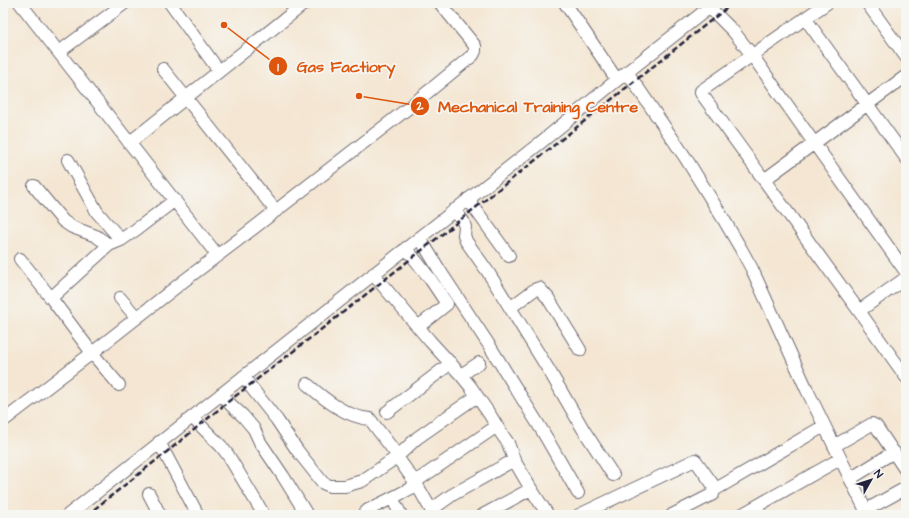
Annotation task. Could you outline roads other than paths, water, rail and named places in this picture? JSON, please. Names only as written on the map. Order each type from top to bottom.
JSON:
[{"type":"street","points":[[20,3],[218,256]]},
{"type":"street","points":[[59,52],[126,3]]},
{"type":"street","points":[[170,3],[219,71]]},
{"type":"street","points":[[129,143],[305,3]]},
{"type":"street","points":[[3,421],[276,211],[474,55],[475,46],[440,3]]},
{"type":"street","points":[[565,3],[685,157],[732,232],[752,269],[824,426],[867,512],[906,488]]},
{"type":"street","points":[[827,3],[701,91],[701,93],[906,377]]},
{"type":"street","points":[[867,3],[906,57]]},
{"type":"street","points":[[68,515],[540,143],[712,5],[752,55],[906,272]]},
{"type":"street","points":[[805,18],[906,158]]},
{"type":"street","points":[[163,69],[276,211]]},
{"type":"street","points":[[764,180],[906,76]]},
{"type":"street","points":[[68,160],[97,212],[121,240]]},
{"type":"street","points":[[34,186],[63,221],[72,227],[96,236],[109,245]]},
{"type":"street","points":[[468,199],[509,256]]},
{"type":"street","points":[[51,298],[109,245],[121,240],[175,200]]},
{"type":"street","points":[[454,210],[463,221],[466,241],[488,272],[550,372],[583,429],[613,475]]},
{"type":"street","points":[[419,238],[489,345],[578,493]]},
{"type":"street","points":[[406,248],[431,280],[447,304]]},
{"type":"street","points":[[20,259],[92,353],[119,385]]},
{"type":"street","points":[[373,274],[461,375],[477,396],[508,443],[514,460],[548,515]]},
{"type":"street","points":[[859,311],[906,278]]},
{"type":"street","points":[[510,308],[539,288],[548,298],[580,350]]},
{"type":"street","points":[[418,327],[457,297]]},
{"type":"street","points":[[120,298],[136,318]]},
{"type":"street","points":[[461,375],[479,363]]},
{"type":"street","points":[[388,412],[451,364]]},
{"type":"street","points":[[244,376],[250,386],[277,420],[297,450],[323,483],[330,486],[345,486],[362,481],[397,457],[417,438],[477,396]]},
{"type":"street","points":[[307,384],[330,403],[364,419],[370,419],[416,483],[433,512],[452,495],[514,460]]},
{"type":"street","points":[[221,394],[254,429],[260,442],[307,515]]},
{"type":"street","points":[[192,416],[228,455],[264,515]]},
{"type":"street","points":[[834,446],[872,424],[876,426],[906,470]]},
{"type":"street","points":[[366,515],[368,510],[392,498],[416,483],[497,426]]},
{"type":"street","points":[[672,515],[713,494],[716,489],[824,426]]},
{"type":"street","points":[[159,442],[198,515]]},
{"type":"street","points":[[850,479],[894,452]]},
{"type":"street","points":[[741,515],[840,459]]},
{"type":"street","points":[[579,515],[694,460],[696,460],[716,489]]},
{"type":"street","points":[[483,515],[531,489]]},
{"type":"street","points":[[149,494],[160,515]]},
{"type":"street","points":[[392,498],[401,515]]},
{"type":"railway","points":[[87,515],[733,3]]},
{"type":"place","name":"Gas Factiory","points":[[224,25]]},
{"type":"place","name":"Mechanical Training Centre","points":[[359,96]]}]
